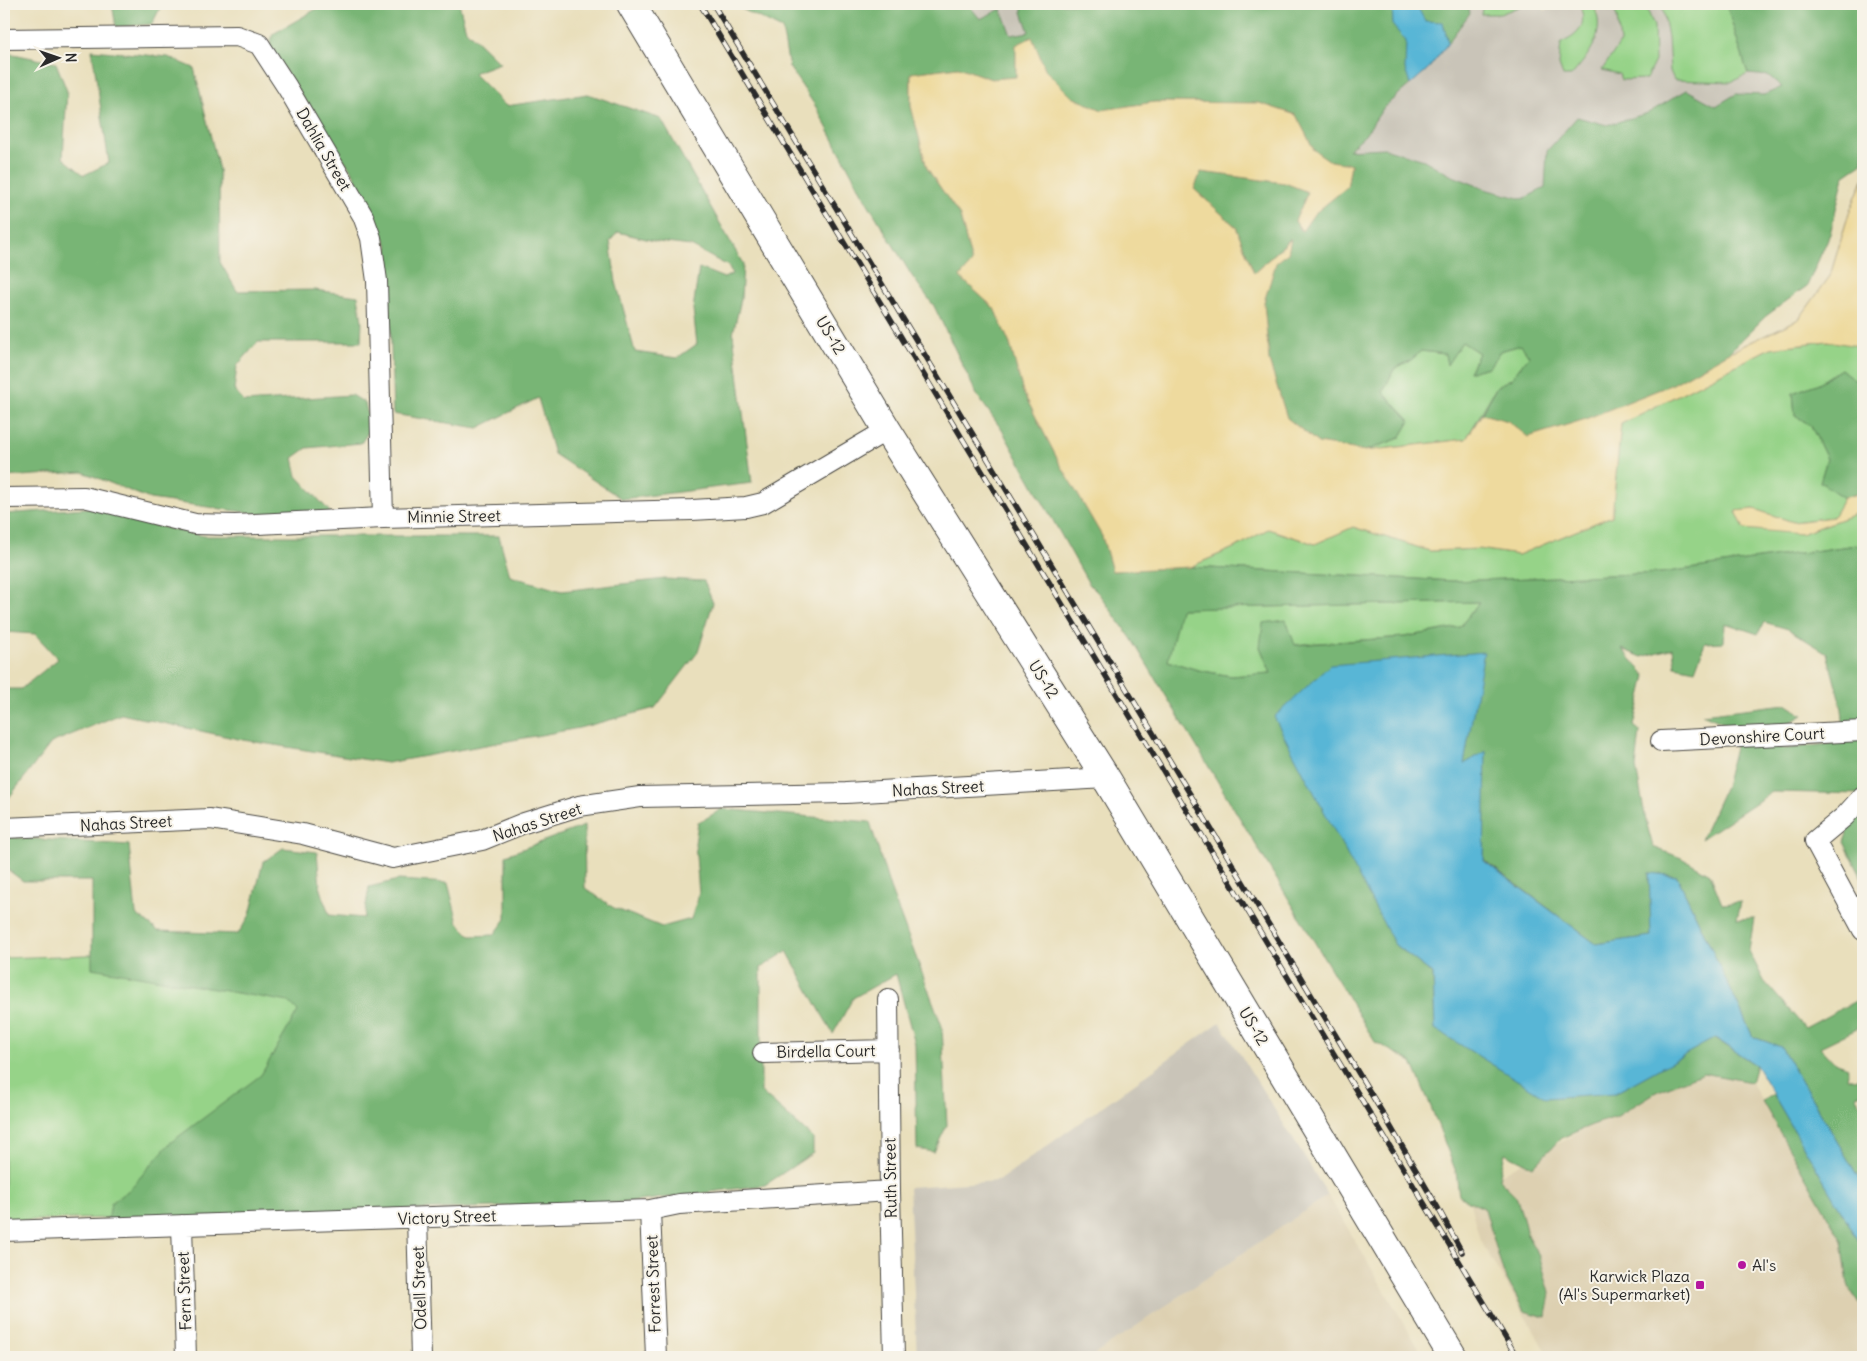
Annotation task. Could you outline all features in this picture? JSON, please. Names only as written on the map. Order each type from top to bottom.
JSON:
[{"type":"main road","name":"US-12","points":[[631,4],[887,430],[1106,778],[1453,1357]]},
{"type":"street","name":"Dahlia Street","points":[[4,39],[237,36],[259,44],[356,203],[371,238],[378,281],[384,518]]},
{"type":"street","name":"Minnie Street","points":[[4,498],[84,497],[195,524],[235,525],[384,518],[746,507],[763,503],[887,430]]},
{"type":"street","name":"Devonshire Court","points":[[1661,740],[1863,731]]},
{"type":"street","name":"Nahas Street","points":[[4,828],[210,819],[303,834],[393,858],[482,840],[524,823],[579,806],[640,797],[846,793],[1106,778]]},
{"type":"street","points":[[1863,796],[1845,816],[1815,841],[1863,930]]},
{"type":"street","name":"Ruth Street","points":[[888,999],[894,1357]]},
{"type":"street","name":"Birdella Court","points":[[762,1053],[889,1050]]},
{"type":"street","name":"Victory Street","points":[[4,1231],[650,1210],[679,1204],[890,1191]]},
{"type":"street","name":"Forrest Street","points":[[650,1210],[656,1357]]},
{"type":"street","name":"Odell Street","points":[[417,1218],[421,1357]]},
{"type":"street","name":"Fern Street","points":[[182,1225],[186,1357]]},
{"type":"shaded area","points":[[968,4],[1022,4],[1022,12],[1030,32],[1011,35],[980,19]]},
{"type":"shaded area","points":[[1468,4],[1483,4],[1481,14],[1526,4],[1543,4],[1544,10],[1558,9],[1561,4],[1579,4],[1583,20],[1579,31],[1572,38],[1563,76],[1570,76],[1587,57],[1598,12],[1593,4],[1612,4],[1617,17],[1620,43],[1602,70],[1619,74],[1621,80],[1646,79],[1655,61],[1654,26],[1645,4],[1662,4],[1668,37],[1670,71],[1731,82],[1748,74],[1769,76],[1782,87],[1764,95],[1736,94],[1716,107],[1687,90],[1647,113],[1607,125],[1577,117],[1547,151],[1545,188],[1524,199],[1488,190],[1450,175],[1424,160],[1384,148],[1347,151],[1365,135],[1384,107],[1429,68],[1470,13]]},
{"type":"shaded area","points":[[1220,1022],[1328,1195],[1091,1357],[917,1357],[909,1187],[998,1181]]},
{"type":"shaded area","points":[[1722,1054],[1751,1082],[1842,1241],[1848,1284],[1863,1311],[1863,1357],[1549,1357],[1480,1240],[1467,1193]]},
{"type":"shaded area","points":[[1328,1195],[1424,1357],[1091,1357]]},
{"type":"green space","points":[[112,4],[162,4],[152,24],[116,27]]},
{"type":"green space","points":[[325,4],[459,4],[466,30],[500,63],[473,73],[506,106],[588,94],[661,119],[743,264],[741,299],[733,334],[752,483],[622,499],[554,454],[538,398],[478,428],[393,414],[388,246],[355,176],[269,47],[273,34]],"holes":[[[618,232],[658,242],[691,246],[728,266],[732,274],[724,278],[699,268],[693,309],[697,344],[677,358],[635,352],[616,282],[610,241]]]},
{"type":"green space","points":[[738,4],[968,4],[980,19],[1001,9],[1011,35],[1029,32],[1022,12],[1022,4],[1468,4],[1470,13],[1429,68],[1384,107],[1365,135],[1348,150],[1384,148],[1424,160],[1450,175],[1488,190],[1523,199],[1545,188],[1547,151],[1577,117],[1607,125],[1648,113],[1687,90],[1716,106],[1736,94],[1764,95],[1782,87],[1769,76],[1748,74],[1726,4],[1863,4],[1863,163],[1844,176],[1830,234],[1807,286],[1766,316],[1728,353],[1673,384],[1583,420],[1528,437],[1508,421],[1482,414],[1497,386],[1511,379],[1529,356],[1521,345],[1500,351],[1489,367],[1469,372],[1479,353],[1462,342],[1447,365],[1445,354],[1421,351],[1411,360],[1394,369],[1383,392],[1410,421],[1400,438],[1365,451],[1318,443],[1287,418],[1269,361],[1264,302],[1276,262],[1288,253],[1290,239],[1254,273],[1236,227],[1194,189],[1201,172],[1285,183],[1308,192],[1295,221],[1302,231],[1314,214],[1347,187],[1351,164],[1330,161],[1314,150],[1296,115],[1259,103],[1155,102],[1102,110],[1072,97],[1046,71],[1031,37],[1016,46],[1016,77],[991,79],[958,67],[911,73],[911,106],[927,168],[960,216],[972,263],[960,277],[994,308],[1010,344],[1023,392],[1059,462],[1102,536],[1112,571],[1190,567],[1453,581],[1661,573],[1863,544],[1863,642],[1860,662],[1863,672],[1863,880],[1844,842],[1861,794],[1772,792],[1701,839],[1725,787],[1738,735],[1728,725],[1702,714],[1786,704],[1803,715],[1758,741],[1784,749],[1845,742],[1842,709],[1827,653],[1788,629],[1764,622],[1758,634],[1725,623],[1724,642],[1705,643],[1695,670],[1675,666],[1673,648],[1642,657],[1622,649],[1646,676],[1634,726],[1640,731],[1636,768],[1653,847],[1684,859],[1710,874],[1722,904],[1741,902],[1737,919],[1754,918],[1749,951],[1764,981],[1805,1028],[1863,997],[1863,1026],[1820,1047],[1834,1062],[1849,1067],[1847,1078],[1856,1080],[1863,1074],[1863,1092],[1856,1096],[1863,1107],[1863,1185],[1781,1047],[1753,1037],[1677,876],[1649,873],[1652,936],[1596,944],[1484,860],[1485,751],[1464,765],[1395,945],[1433,974],[1435,1029],[1615,1093],[1714,1038],[1756,1065],[1751,1082],[1703,1073],[1656,1092],[1616,1117],[1561,1138],[1533,1167],[1505,1153],[1499,1179],[1516,1196],[1527,1235],[1540,1258],[1550,1293],[1546,1317],[1524,1311],[1503,1272],[1485,1209],[1459,1196],[1456,1172],[1412,1062],[1375,1042],[1131,638],[1099,594],[1089,584],[1002,430],[977,395],[934,306],[912,276],[867,202],[816,107],[789,67],[782,29],[740,8]],"holes":[[[1479,602],[1460,627],[1405,637],[1295,645],[1286,620],[1263,623],[1260,647],[1271,673],[1231,676],[1198,670],[1168,661],[1180,609]]]},
{"type":"green space","points":[[1483,4],[1526,4],[1500,14],[1481,14]]},
{"type":"green space","points":[[1579,4],[1593,4],[1597,15],[1597,34],[1590,52],[1578,68],[1571,76],[1563,76],[1559,65],[1561,43],[1568,40],[1580,28],[1583,17]]},
{"type":"green space","points":[[1612,4],[1645,4],[1654,26],[1655,61],[1646,79],[1621,80],[1619,74],[1602,70],[1620,43],[1617,17]]},
{"type":"green space","points":[[1662,4],[1726,4],[1748,74],[1731,82],[1674,80],[1670,71],[1668,37]]},
{"type":"green space","points":[[92,50],[168,57],[194,68],[219,170],[220,262],[237,291],[315,290],[358,296],[362,321],[361,342],[258,342],[237,366],[234,390],[244,402],[352,395],[365,403],[371,428],[361,443],[307,448],[293,458],[297,476],[331,513],[273,516],[150,499],[83,472],[4,477],[4,52],[56,63],[67,91],[63,158],[84,175],[109,163]]},
{"type":"green space","points":[[1827,341],[1863,346],[1863,387],[1841,369],[1819,383],[1793,393],[1795,415],[1811,426],[1827,459],[1820,482],[1844,498],[1833,517],[1793,522],[1754,509],[1736,512],[1801,534],[1863,511],[1863,544],[1661,573],[1453,581],[1190,567],[1238,546],[1268,529],[1315,544],[1353,527],[1430,551],[1479,549],[1518,555],[1612,516],[1621,424],[1770,348]]},
{"type":"green space","points":[[1462,342],[1479,353],[1469,372],[1489,367],[1500,351],[1521,345],[1529,356],[1511,379],[1497,386],[1466,439],[1365,451],[1400,438],[1410,421],[1383,392],[1394,369],[1411,360],[1421,351],[1445,354],[1447,364]]},
{"type":"green space","points":[[1841,369],[1863,387],[1863,492],[1844,498],[1820,482],[1827,459],[1811,426],[1795,415],[1793,393],[1819,383]]},
{"type":"green space","points":[[99,507],[153,525],[204,536],[499,536],[510,576],[562,591],[665,579],[704,581],[713,603],[698,652],[655,708],[579,728],[387,763],[243,740],[121,714],[51,743],[8,799],[4,800],[4,689],[21,689],[58,659],[35,634],[4,632],[4,514]]},
{"type":"green space","points":[[1480,602],[1460,627],[1405,637],[1260,647],[1271,673],[1231,676],[1198,670],[1168,661],[1179,609]]},
{"type":"green space","points":[[722,809],[870,822],[890,888],[942,1026],[947,1125],[934,1152],[917,1149],[915,1044],[896,974],[853,998],[833,1034],[787,951],[761,968],[761,1092],[813,1138],[813,1153],[765,1185],[631,1202],[108,1221],[111,1203],[129,1190],[170,1143],[261,1075],[298,1011],[289,1002],[92,968],[92,881],[23,881],[4,867],[4,837],[129,845],[136,914],[158,931],[238,934],[250,915],[263,862],[283,848],[317,852],[320,886],[329,915],[364,918],[369,887],[398,880],[448,883],[458,923],[471,936],[494,935],[506,919],[506,855],[584,826],[585,888],[614,908],[662,927],[691,919],[699,894],[695,843],[698,823]]},
{"type":"green space","points":[[311,947],[318,1212],[4,1221],[4,958]]},
{"type":"green space","points":[[1773,1094],[1863,1248],[1863,1311],[1848,1284],[1842,1241],[1762,1101]]},
{"type":"sand","points":[[1032,37],[1046,71],[1072,97],[1102,110],[1155,102],[1259,103],[1296,115],[1314,150],[1330,161],[1351,164],[1347,187],[1314,214],[1302,231],[1295,221],[1308,192],[1285,183],[1201,172],[1194,189],[1236,227],[1254,273],[1291,239],[1288,253],[1276,263],[1264,302],[1269,361],[1287,418],[1318,443],[1365,451],[1466,439],[1482,414],[1508,421],[1528,437],[1583,420],[1673,384],[1728,353],[1799,319],[1830,276],[1848,216],[1863,179],[1863,347],[1827,341],[1770,348],[1621,424],[1612,516],[1518,555],[1479,549],[1430,551],[1353,527],[1315,544],[1268,529],[1238,546],[1190,567],[1112,571],[1102,536],[1059,462],[1023,392],[1010,344],[994,308],[960,277],[972,263],[960,216],[927,168],[911,106],[911,73],[958,67],[991,79],[1016,77],[1016,45]]},
{"type":"sand","points":[[1863,492],[1863,511],[1801,534],[1744,529],[1736,511],[1754,509],[1793,522],[1833,517],[1844,498]]},
{"type":"water","points":[[1392,4],[1416,4],[1425,21],[1443,22],[1448,43],[1429,68],[1410,85],[1405,69],[1406,41],[1393,26]]},
{"type":"water","points":[[1484,652],[1464,764],[1486,751],[1484,861],[1596,944],[1651,936],[1649,873],[1677,876],[1753,1037],[1781,1047],[1863,1185],[1863,1248],[1756,1065],[1715,1038],[1615,1093],[1546,1098],[1435,1029],[1433,974],[1395,945],[1274,717],[1330,665]]},
{"type":"railway","points":[[700,4],[1517,1357]]},
{"type":"railway","points":[[713,4],[1385,1117],[1462,1252]]},
{"type":"place","name":"Al's","points":[[1742,1265]]},
{"type":"place","name":"Karwick Plaza (Al's Supermarket)","points":[[1700,1285]]}]
